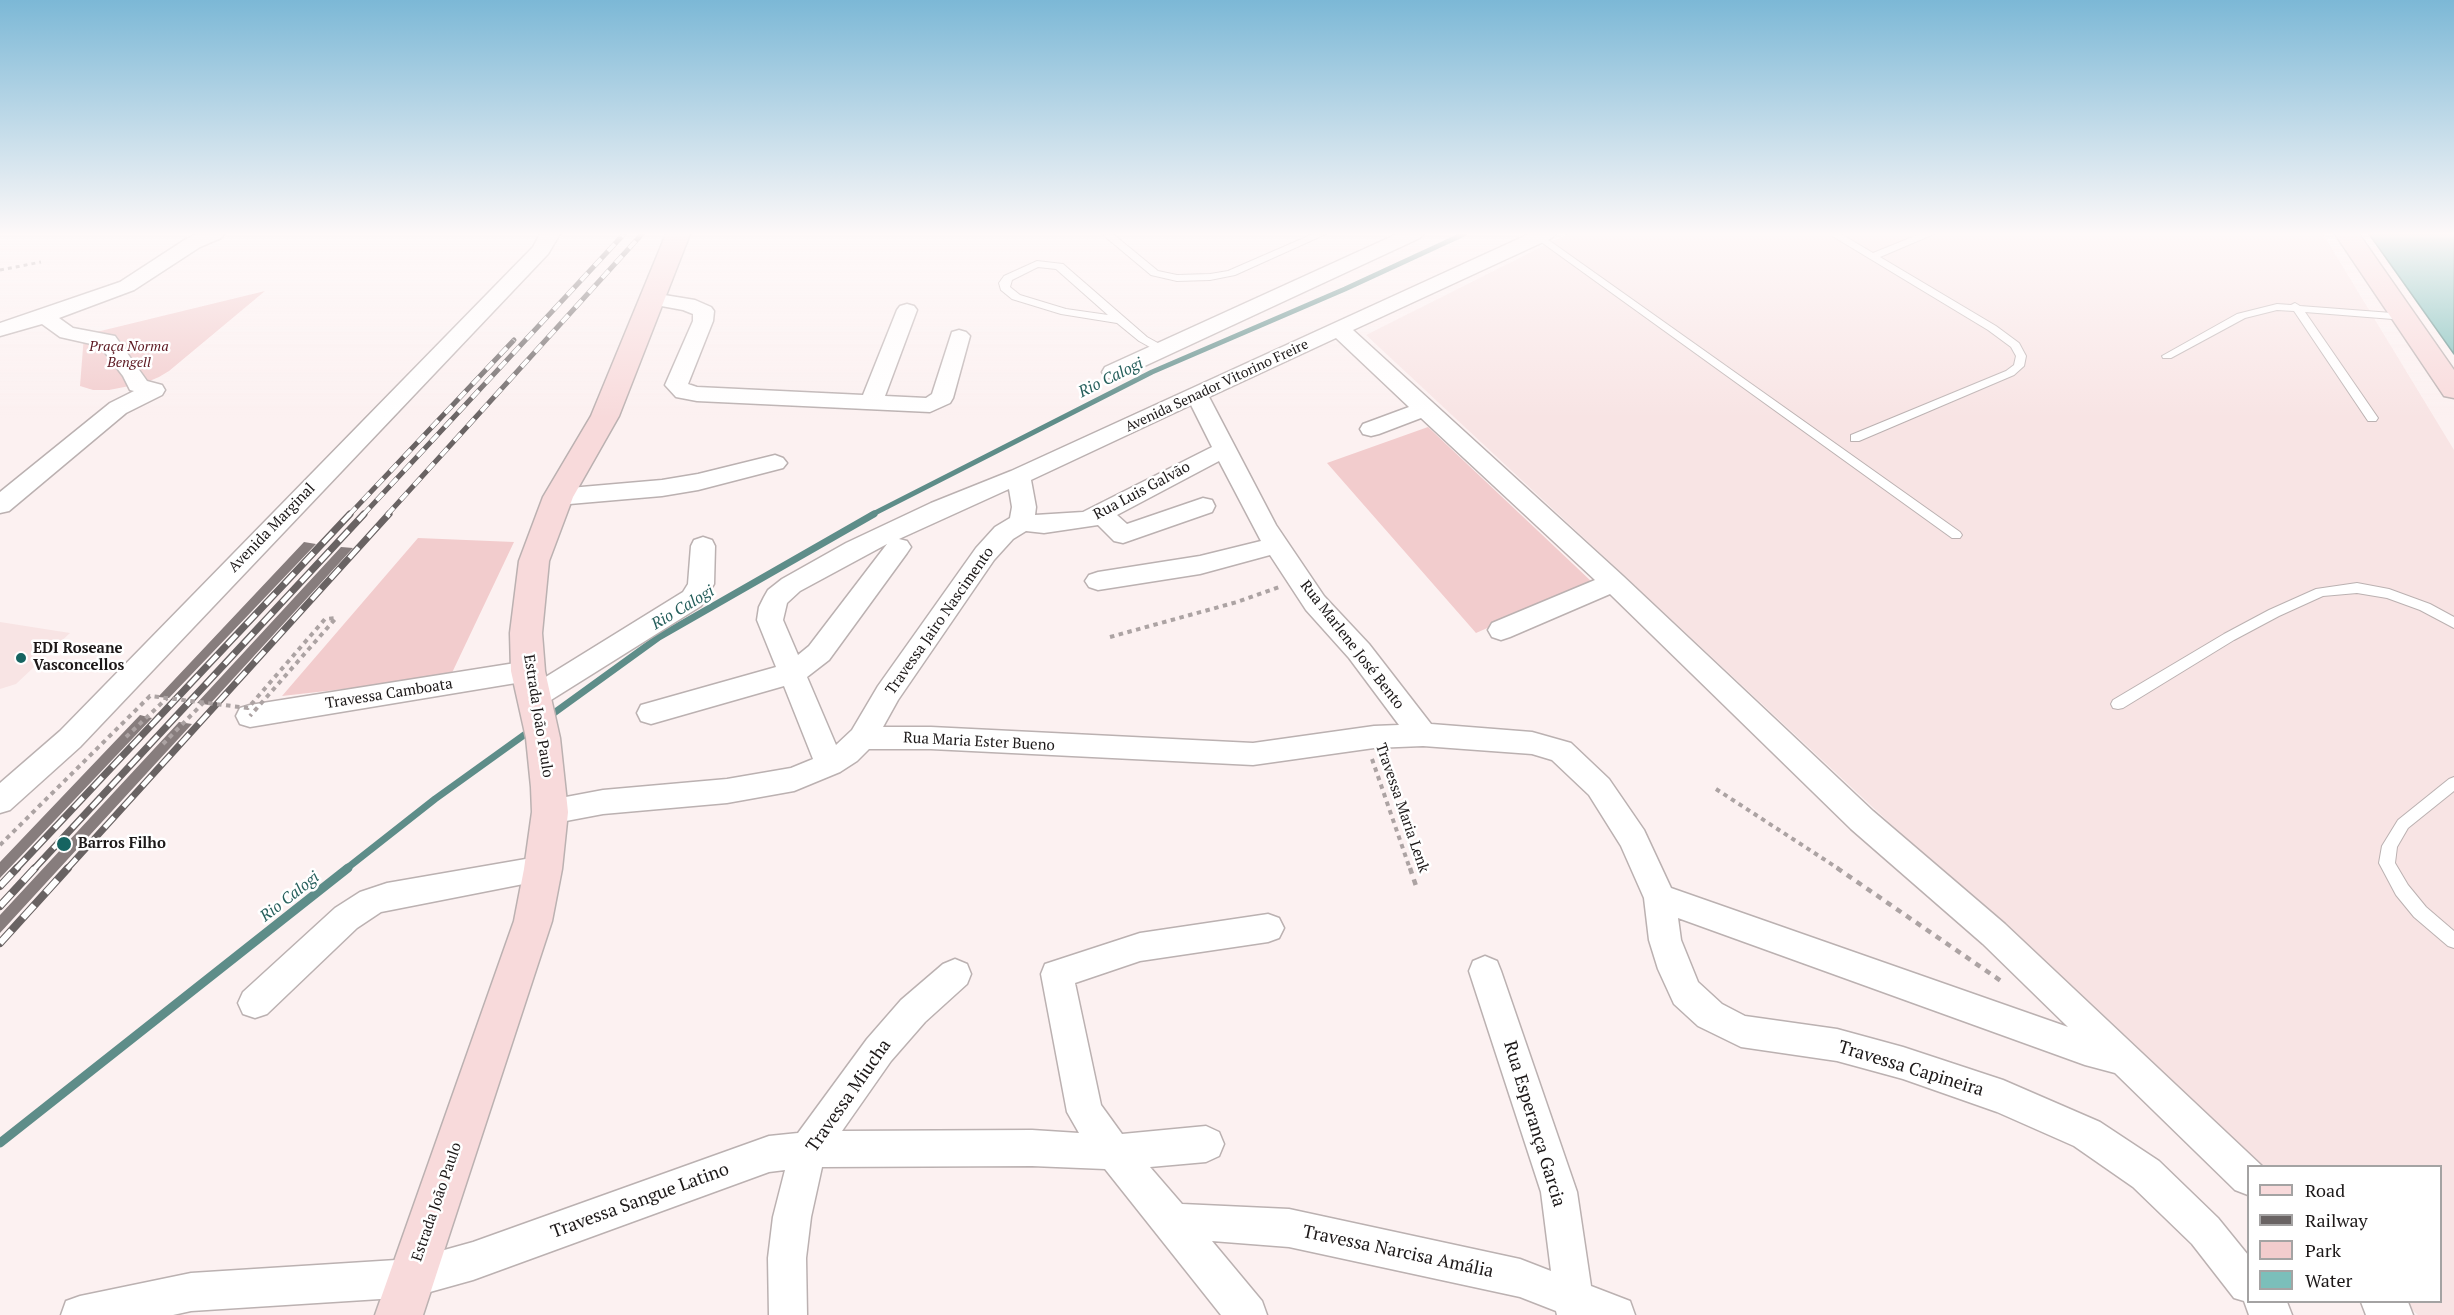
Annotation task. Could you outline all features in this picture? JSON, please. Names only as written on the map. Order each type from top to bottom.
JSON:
[{"type":"main road","name":"Estrada João Paulo","points":[[405,1296],[533,921],[543,869],[550,812],[526,633],[534,561],[558,497],[605,416],[653,295]]},
{"type":"main road","points":[[2390,295],[2454,390]]},
{"type":"street","points":[[0,330],[102,295]]},
{"type":"street","name":"Avenida Marginal","points":[[0,801],[70,739],[494,295]]},
{"type":"street","points":[[1113,372],[1279,295]]},
{"type":"street","name":"Avenida Senador Vitorino Freire","points":[[793,673],[770,620],[777,597],[791,585],[855,549],[940,509],[1019,476],[1410,295]]},
{"type":"street","points":[[652,299],[688,304],[704,311],[703,321],[676,385],[684,392],[921,406],[937,403],[942,398],[959,336]]},
{"type":"street","points":[[871,403],[907,310]]},
{"type":"street","points":[[0,505],[118,408],[154,390],[138,385],[134,375],[107,341],[67,333],[59,329],[46,316]]},
{"type":"street","points":[[1339,328],[1424,409],[1614,582],[1862,820],[1994,934],[2247,1176]]},
{"type":"street","name":"Rua Marlene José Bento","points":[[1197,395],[1265,528],[1315,603],[1359,651],[1423,735]]},
{"type":"street","points":[[1371,429],[1424,409]]},
{"type":"street","name":"Rua Luis Galvão","points":[[1022,522],[1044,525],[1088,520],[1203,459],[1225,450]]},
{"type":"street","points":[[558,497],[662,488],[698,482],[776,463]]},
{"type":"street","points":[[1019,476],[1024,507],[1022,522]]},
{"type":"street","points":[[1101,514],[1123,535],[1203,506]]},
{"type":"street","name":"Travessa Jairo Nascimento","points":[[862,738],[888,693],[985,554],[1004,533],[1022,522]]},
{"type":"street","points":[[1098,581],[1200,566],[1277,545]]},
{"type":"street","points":[[535,704],[692,599],[701,584],[703,546]]},
{"type":"street","points":[[651,713],[793,673],[819,653],[898,547]]},
{"type":"street","points":[[1501,630],[1614,582]]},
{"type":"street","points":[[793,673],[830,764]]},
{"type":"street","name":"Travessa Camboata","points":[[249,716],[535,704]]},
{"type":"street","name":"Rua Maria Ester Bueno","points":[[862,738],[931,738],[1253,754],[1365,739],[1423,735]]},
{"type":"street","name":"Travessa Capineira","points":[[1423,735],[1532,743],[1560,751],[1578,765],[1599,787],[1633,839],[1660,898],[1665,940],[1674,969],[1686,993],[1710,1015],[1741,1031],[1837,1045],[1903,1063],[2003,1097],[2087,1134],[2146,1174],[2205,1231],[2247,1283]]},
{"type":"street","points":[[550,812],[603,802],[764,785],[794,779],[830,764],[847,753],[862,738]]},
{"type":"street","points":[[255,1003],[346,918],[371,902],[387,897],[543,869]]},
{"type":"street","points":[[1660,898],[1935,993],[2085,1049],[2123,1058]]},
{"type":"street","points":[[1248,1315],[1231,1298],[1173,1222],[1114,1152],[1085,1112],[1057,974],[1140,947],[1268,928]]},
{"type":"street","name":"Rua Esperança Garcia","points":[[1485,971],[1559,1192],[1575,1307]]},
{"type":"street","name":"Travessa Miucha","points":[[788,1315],[787,1258],[792,1217],[808,1149],[879,1050],[913,1011],[955,974]]},
{"type":"street","name":"Travessa Sangue Latino","points":[[80,1315],[191,1292],[405,1296],[473,1261],[769,1154],[808,1149],[1032,1148],[1114,1152],[1206,1144]]},
{"type":"street","name":"Travessa Narcisa Amália","points":[[1173,1222],[1289,1228],[1520,1278],[1575,1307],[1616,1315]]},
{"type":"street","points":[[2264,1303],[2273,1315]]},
{"type":"street","points":[[2381,1303],[2394,1315]]},
{"type":"lane","points":[[1014,295],[1065,312],[1120,320]]},
{"type":"lane","points":[[1091,295],[1143,339],[1161,349]]},
{"type":"lane","points":[[1625,295],[1956,535]]},
{"type":"lane","points":[[1855,438],[2010,373],[2019,366],[2021,356],[2015,345],[1992,328],[1937,295]]},
{"type":"lane","points":[[2295,306],[2372,418]]},
{"type":"lane","points":[[2168,356],[2241,316],[2277,307],[2295,306],[2405,317]]},
{"type":"lane","points":[[2118,704],[2238,632],[2321,592],[2357,588],[2389,594],[2425,607],[2454,623]]},
{"type":"lane","points":[[2454,783],[2403,824],[2390,846],[2387,863],[2402,890],[2420,912],[2454,941]]},
{"type":"path","points":[[1110,637],[1237,602],[1300,580]]},
{"type":"path","points":[[0,845],[150,696],[248,708],[325,619],[336,618],[249,716]]},
{"type":"path","points":[[126,737],[167,698]]},
{"type":"path","points":[[163,744],[204,702]]},
{"type":"path","name":"Travessa Maria Lenk","points":[[1365,739],[1416,886]]},
{"type":"path","points":[[1716,789],[1836,867],[2012,989]]},
{"type":"shaded area","points":[[1445,295],[2360,295],[2454,450],[2454,1315],[2418,1315],[2404,1303],[2442,1303],[2442,1165],[2257,1165],[1366,335]]},
{"type":"shaded area","name":"EDI Roseane Vasconcellos","points":[[0,622],[70,633],[16,684],[0,689]]},
{"type":"green space","name":"Praça Norma Bengell","points":[[247,295],[260,295],[169,371],[145,383],[109,390],[93,390],[80,386],[84,335]]},
{"type":"green space","points":[[1428,427],[1592,582],[1476,633],[1327,463]]},
{"type":"green space","points":[[418,538],[514,542],[450,677],[282,696]]},
{"type":"water","points":[[2412,295],[2454,295],[2454,354]]},
{"type":"building","points":[[304,542],[316,544],[169,698],[158,697]]},
{"type":"building","points":[[341,547],[353,548],[209,705],[197,703]]},
{"type":"building","points":[[140,715],[152,718],[0,878],[0,862]]},
{"type":"building","points":[[179,722],[192,724],[0,933],[0,915]]},
{"type":"waterway","name":"Rio Calogi","points":[[871,515],[1152,372],[1330,295]]},
{"type":"waterway","name":"Rio Calogi","points":[[547,718],[659,637],[874,514]]},
{"type":"waterway","name":"Rio Calogi","points":[[346,869],[435,799],[531,730]]},
{"type":"waterway","name":"Rio Calogi","points":[[0,1143],[348,868]]},
{"type":"railway","points":[[363,515],[567,295]]},
{"type":"railway","points":[[387,515],[586,295]]},
{"type":"railway","points":[[349,515],[514,340]]},
{"type":"railway","points":[[16,869],[350,514]]},
{"type":"railway","points":[[34,869],[364,514]]},
{"type":"railway","points":[[67,869],[389,514]]},
{"type":"railway","points":[[0,886],[17,868]]},
{"type":"railway","points":[[0,906],[35,868]]},
{"type":"railway","points":[[0,943],[68,868]]},
{"type":"place","name":"EDI Roseane Vasconcellos","points":[[21,658]]},
{"type":"place","name":"Barros Filho","points":[[64,844]]}]
